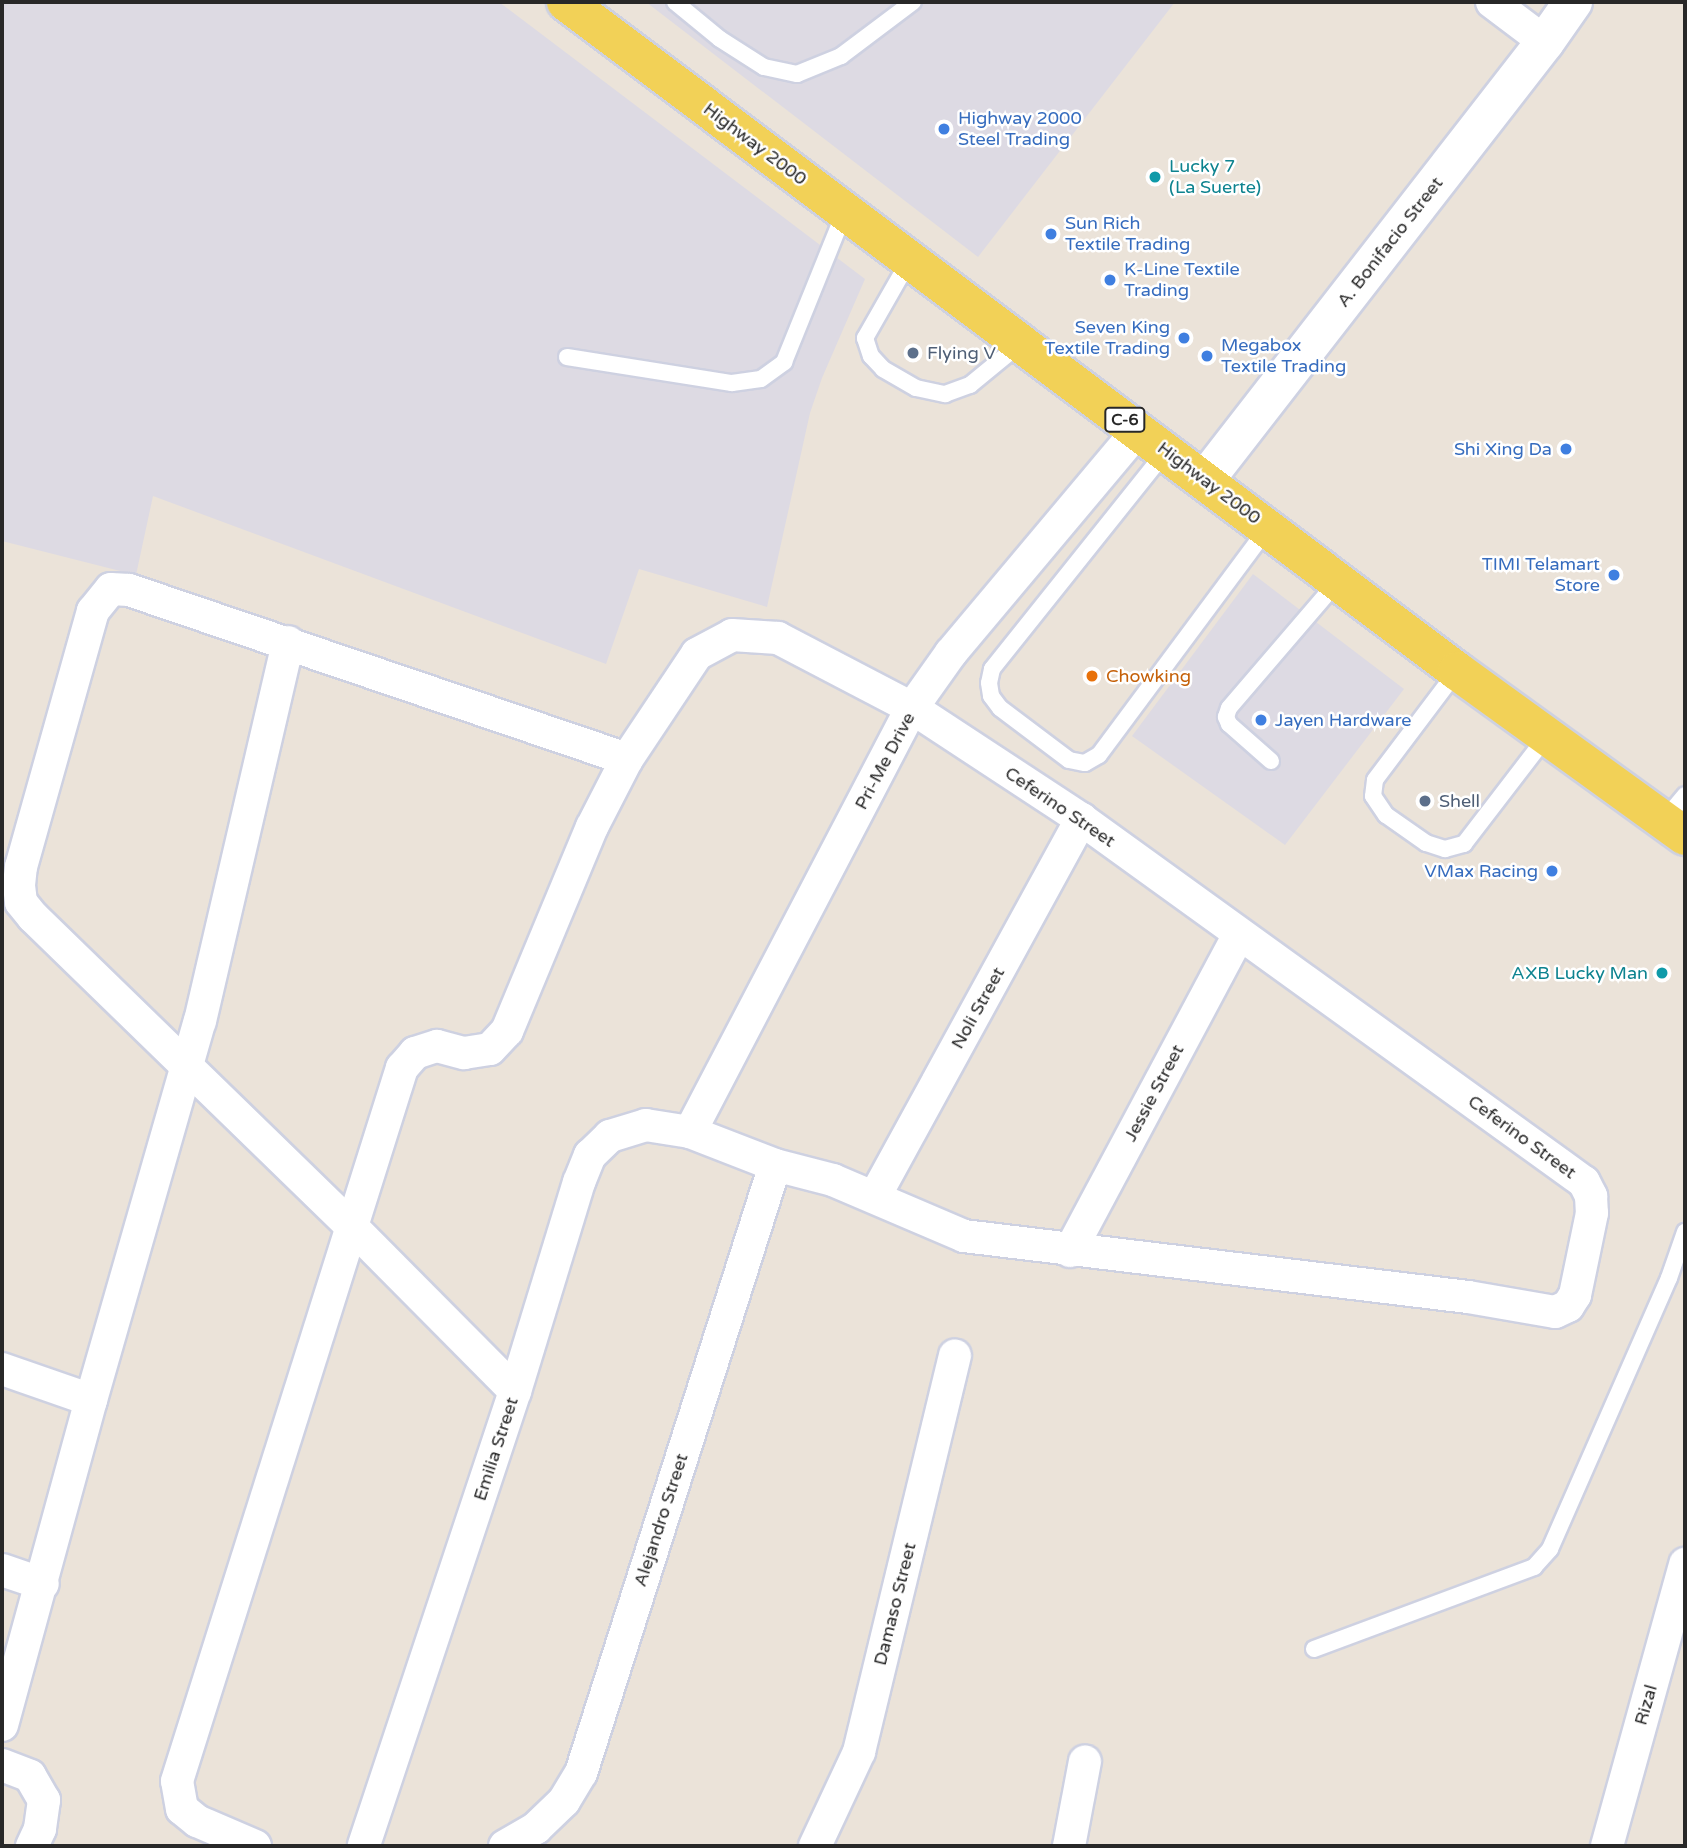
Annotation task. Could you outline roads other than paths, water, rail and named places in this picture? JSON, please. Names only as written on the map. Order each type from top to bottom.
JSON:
[{"type":"main road","name":"Highway 2000","points":[[566,2],[1546,737],[1678,816]]},
{"type":"street","points":[[1492,2],[1545,42]]},
{"type":"street","name":"A. Bonifacio Street","points":[[1205,480],[1545,42],[1573,2]]},
{"type":"street","name":"Pri-Me Drive","points":[[690,1132],[912,708],[951,653],[1152,440]]},
{"type":"street","points":[[241,1844],[197,1821],[182,1809],[177,1781],[351,1226],[402,1068],[415,1052],[437,1046],[464,1053],[491,1049],[507,1031],[592,827],[627,759],[288,642],[129,590],[111,589],[93,611],[21,867],[21,902],[33,917],[188,1065],[351,1226],[515,1391]]},
{"type":"street","name":"Ceferino Street","points":[[627,759],[697,654],[732,635],[778,638],[912,708],[1081,819],[1584,1182],[1591,1196],[1592,1213],[1575,1295],[1568,1306],[1555,1312],[1468,1297],[1070,1251],[964,1236],[832,1180],[775,1165],[690,1132]]},
{"type":"street","points":[[2,1725],[43,1584],[90,1400],[188,1065],[288,642]]},
{"type":"street","name":"Noli Street","points":[[874,1196],[1081,819]]},
{"type":"street","name":"Jessie Street","points":[[1070,1251],[1239,935]]},
{"type":"street","name":"Emilia Street","points":[[364,1846],[590,1155],[610,1136],[646,1125],[690,1132]]},
{"type":"street","name":"Alejandro Street","points":[[505,1846],[536,1828],[564,1801],[581,1773],[775,1165]]},
{"type":"street","name":"Damaso Street","points":[[817,1846],[859,1752],[955,1355]]},
{"type":"street","points":[[2,1369],[90,1400]]},
{"type":"street","name":"Rizal","points":[[1607,1846],[1685,1564]]},
{"type":"street","points":[[2,1570],[43,1584]]},
{"type":"street","points":[[1069,1846],[1085,1761]]},
{"type":"street","points":[[2,1765],[30,1776],[44,1800],[40,1829],[32,1846]]},
{"type":"lane","points":[[675,2],[720,39],[764,67],[797,75],[841,57],[913,2]]},
{"type":"lane","points":[[567,357],[732,383],[761,379],[784,362],[845,211]]},
{"type":"lane","points":[[909,261],[865,338],[871,356],[883,369],[916,388],[945,394],[970,385],[1021,343]]},
{"type":"lane","points":[[1152,440],[992,670],[989,683],[991,696],[1000,708],[1069,760],[1086,763],[1098,755],[1268,528]]},
{"type":"lane","points":[[1270,761],[1228,724],[1226,717],[1229,708],[1338,581]]},
{"type":"lane","points":[[1457,671],[1375,780],[1373,796],[1386,815],[1426,843],[1445,849],[1464,844],[1546,737]]},
{"type":"lane","points":[[1314,1649],[1371,1630],[1449,1597],[1534,1567],[1550,1549],[1659,1302],[1685,1232]]},
{"type":"place","name":"Highway 2000 Steel Trading","points":[[944,129]]},
{"type":"place","name":"Lucky 7 (La Suerte)","points":[[1155,177]]},
{"type":"place","name":"Sun Rich Textile Trading","points":[[1051,234]]},
{"type":"place","name":"K-Line Textile Trading","points":[[1110,280]]},
{"type":"place","name":"Seven King Textile Trading","points":[[1184,338]]},
{"type":"place","name":"Flying V","points":[[913,353]]},
{"type":"place","name":"Megabox Textile Trading","points":[[1207,356]]},
{"type":"place","name":"Shi Xing Da","points":[[1566,449]]},
{"type":"place","name":"TIMI Telamart Store","points":[[1614,575]]},
{"type":"place","name":"Chowking","points":[[1092,676]]},
{"type":"place","name":"Jayen Hardware","points":[[1261,720]]},
{"type":"place","name":"Shell","points":[[1425,801]]},
{"type":"place","name":"VMax Racing","points":[[1552,871]]},
{"type":"place","name":"AXB Lucky Man","points":[[1662,973]]}]
